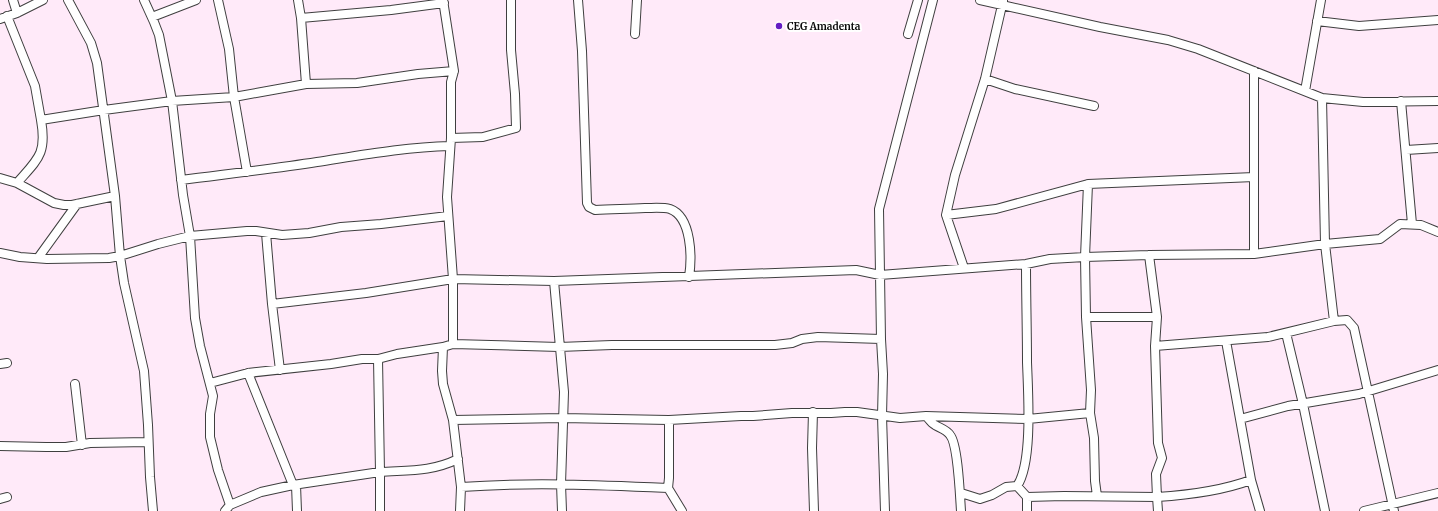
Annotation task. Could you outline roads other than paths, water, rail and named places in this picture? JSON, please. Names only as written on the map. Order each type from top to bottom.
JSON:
[{"type":"street","points":[[13,0],[17,13]]},
{"type":"street","points":[[17,183],[34,163],[41,152],[43,143],[41,120],[35,86],[4,18],[43,0]]},
{"type":"street","points":[[68,0],[91,43],[97,63],[115,196],[120,256],[144,371],[153,511]]},
{"type":"street","points":[[144,0],[159,35],[172,101],[181,180],[190,236],[195,318],[200,346],[214,396],[210,414],[210,437],[228,508],[261,492],[295,485],[380,472],[420,470],[437,467],[458,459]]},
{"type":"street","points":[[152,17],[196,0]]},
{"type":"street","points":[[218,0],[229,49],[234,97],[247,172]]},
{"type":"street","points":[[298,0],[301,18],[306,84]]},
{"type":"street","points":[[181,180],[428,147],[483,137],[516,128],[511,50],[511,0]]},
{"type":"street","points":[[578,0],[582,51],[587,203],[589,207],[595,210],[658,208],[669,209],[678,214],[685,224],[689,244],[691,261],[689,277]]},
{"type":"street","points":[[635,34],[637,0]]},
{"type":"street","points":[[908,34],[918,0]]},
{"type":"street","points":[[885,511],[879,209],[933,0]]},
{"type":"street","points":[[980,0],[1002,2],[1100,28],[1168,40],[1198,49],[1322,98],[1363,102],[1438,101]]},
{"type":"street","points":[[1305,92],[1320,0]]},
{"type":"street","points":[[301,18],[444,2],[454,72],[451,82],[451,142],[448,181],[448,216],[453,279],[453,344]]},
{"type":"street","points":[[964,268],[946,215],[955,175],[985,79],[1002,2]]},
{"type":"street","points":[[1317,21],[1359,26],[1438,20]]},
{"type":"street","points":[[1254,71],[1254,254]]},
{"type":"street","points":[[41,120],[172,101],[234,97],[306,84],[357,83],[418,74],[454,72]]},
{"type":"street","points":[[985,79],[1015,89],[1094,106]]},
{"type":"street","points":[[1322,98],[1325,244],[1334,321]]},
{"type":"street","points":[[1401,101],[1412,224]]},
{"type":"street","points":[[1406,150],[1438,148]]},
{"type":"street","points":[[946,215],[996,209],[1088,184],[1254,177]]},
{"type":"street","points":[[0,178],[17,183],[54,203],[64,205],[77,204],[115,196]]},
{"type":"street","points":[[1088,184],[1085,257],[1086,317],[1091,390],[1090,412],[1094,438],[1095,481],[1097,496]]},
{"type":"street","points":[[38,258],[77,204]]},
{"type":"street","points":[[0,253],[20,257],[38,258],[109,258],[190,236],[247,231],[282,234],[309,233],[341,227],[448,216]]},
{"type":"street","points":[[272,304],[366,293],[453,279],[554,281],[856,270],[880,275],[1026,264],[1050,259],[1085,257],[1254,254],[1325,244],[1380,239],[1400,224],[1421,225],[1438,232]]},
{"type":"street","points":[[266,233],[272,304],[280,370]]},
{"type":"street","points":[[1149,255],[1157,317],[1155,346],[1158,442],[1161,449],[1162,458],[1156,474],[1158,511]]},
{"type":"street","points":[[1017,486],[1024,471],[1027,446],[1026,264]]},
{"type":"street","points":[[554,281],[564,392],[562,418],[562,511]]},
{"type":"street","points":[[1086,317],[1157,317]]},
{"type":"street","points":[[1155,346],[1268,337],[1286,334],[1295,330],[1334,321],[1348,320],[1354,328],[1393,508]]},
{"type":"street","points":[[1286,334],[1303,404],[1325,511]]},
{"type":"street","points":[[210,383],[248,373],[362,359],[378,359],[453,344],[560,347],[612,345],[775,345],[818,337],[881,339]]},
{"type":"street","points":[[1226,340],[1251,480],[1260,511]]},
{"type":"street","points":[[443,347],[443,384],[453,420],[461,487],[460,511]]},
{"type":"street","points":[[378,359],[380,511]]},
{"type":"street","points":[[1240,419],[1303,404],[1347,397],[1438,371]]},
{"type":"street","points":[[248,373],[295,485],[297,511]]},
{"type":"street","points":[[75,384],[82,445]]},
{"type":"street","points":[[453,420],[562,418],[669,420],[813,412],[857,412],[900,418],[926,416],[1028,419],[1090,412]]},
{"type":"street","points":[[813,412],[812,448],[814,511]]},
{"type":"street","points":[[926,416],[933,425],[950,434],[956,448],[961,493],[961,511]]},
{"type":"street","points":[[669,420],[668,488],[682,511]]},
{"type":"street","points":[[0,446],[46,447],[82,445],[90,443],[148,442]]},
{"type":"street","points":[[1027,497],[1157,497],[1217,490],[1232,487],[1251,480]]},
{"type":"street","points":[[461,487],[561,484],[668,488]]},
{"type":"street","points":[[961,493],[980,499],[988,497],[1006,487],[1017,486]]},
{"type":"street","points":[[1017,486],[1027,497],[1027,511]]},
{"type":"street","points":[[1364,511],[1393,508],[1438,493]]},
{"type":"place","name":"CEG Amadenta","points":[[779,26]]}]
